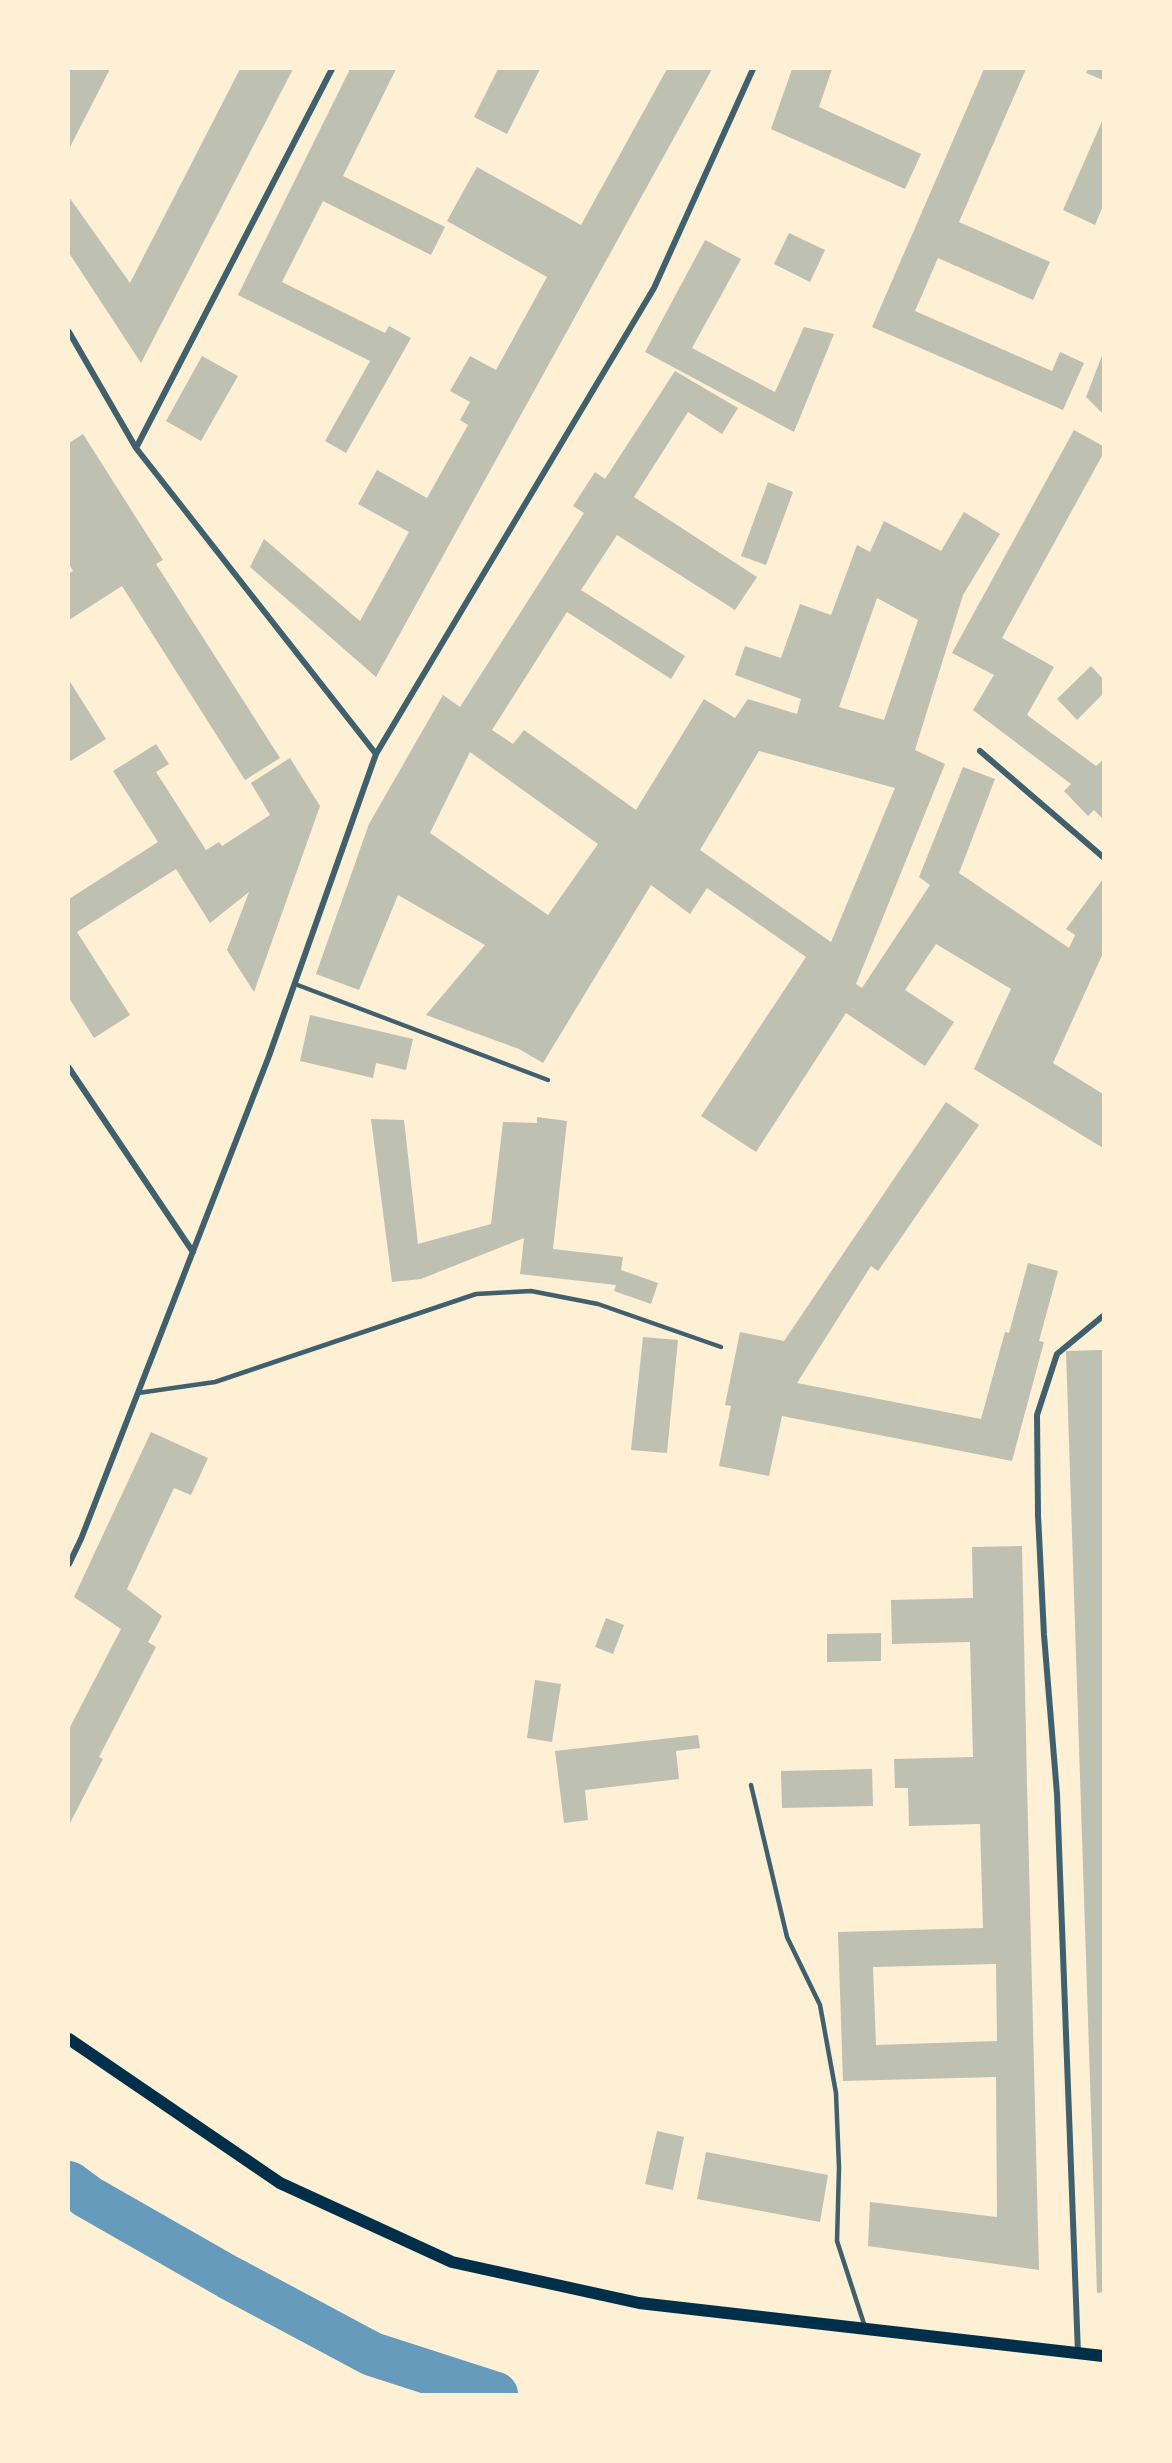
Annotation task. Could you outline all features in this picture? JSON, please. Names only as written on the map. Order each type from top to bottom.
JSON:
[{"type":"main road","points":[[69,2039],[280,2182],[452,2262],[639,2303],[1078,2355],[1103,2356]]},
{"type":"street","points":[[136,448],[332,69]]},
{"type":"street","points":[[69,1564],[81,1539],[269,1056],[376,754],[654,288],[753,69]]},
{"type":"street","points":[[69,332],[136,448],[376,754]]},
{"type":"street","points":[[980,751],[1103,856]]},
{"type":"street","points":[[69,1068],[193,1252]]},
{"type":"street","points":[[1078,2355],[1057,1794],[1038,1526],[1037,1415],[1057,1354],[1103,1316]]},
{"type":"lane","points":[[295,984],[548,1080]]},
{"type":"lane","points":[[138,1394],[215,1382],[476,1294],[531,1291],[598,1304],[721,1347]]},
{"type":"lane","points":[[751,1785],[787,1937],[820,2005],[836,2093],[837,2241],[866,2330]]},
{"type":"building","points":[[69,69],[110,69],[69,149]]},
{"type":"building","points":[[240,69],[293,69],[141,363],[69,253],[69,197],[130,283]]},
{"type":"building","points":[[350,69],[396,69],[343,176],[445,227],[431,255],[323,201],[282,282],[385,333],[389,326],[411,338],[346,453],[325,441],[370,361],[238,295]]},
{"type":"building","points":[[498,69],[540,69],[507,134],[474,117]]},
{"type":"building","points":[[667,69],[712,69],[376,677],[250,567],[264,539],[360,621],[409,532],[358,504],[377,470],[427,498],[468,425],[460,420],[470,402],[450,391],[470,356],[496,370],[547,277],[447,221],[464,190],[477,167],[581,225]]},
{"type":"building","points":[[792,69],[832,69],[819,107],[921,154],[905,189],[771,129]]},
{"type":"building","points":[[984,69],[1026,69],[959,222],[1050,262],[1033,300],[938,258],[915,311],[1052,371],[1060,352],[1084,363],[1063,410],[872,327]]},
{"type":"building","points":[[1088,69],[1103,69],[1103,80],[1086,73]]},
{"type":"building","points":[[1103,119],[1103,206],[1095,225],[1063,210]]},
{"type":"building","points":[[789,233],[825,250],[810,282],[774,264]]},
{"type":"building","points":[[705,240],[741,259],[692,348],[775,392],[804,327],[834,334],[794,432],[645,352]]},
{"type":"building","points":[[1103,353],[1103,414],[1086,397]]},
{"type":"building","points":[[202,356],[238,376],[201,441],[166,421]]},
{"type":"building","points":[[675,371],[738,408],[722,434],[688,412],[634,497],[757,577],[735,610],[617,535],[581,590],[685,656],[671,679],[567,612],[492,730],[513,744],[524,730],[636,810],[704,699],[735,718],[748,699],[797,714],[801,699],[735,675],[745,646],[781,658],[800,604],[831,615],[857,545],[870,552],[884,521],[941,551],[964,512],[1000,534],[963,595],[915,750],[945,764],[856,984],[862,988],[930,885],[919,877],[963,767],[995,779],[959,873],[1069,948],[1075,935],[1066,929],[1103,879],[1103,953],[1053,1063],[1103,1094],[1103,1148],[974,1069],[1011,989],[936,944],[905,990],[954,1022],[925,1066],[846,1013],[756,1152],[701,1116],[806,957],[707,888],[690,914],[651,885],[543,1063],[519,1049],[426,1015],[485,945],[398,895],[359,990],[316,974],[369,824],[443,695],[460,707],[584,513],[573,506],[595,472],[605,479]],"holes":[[[877,598],[918,620],[884,720],[839,707]],[[759,751],[895,788],[831,942],[700,850]],[[470,752],[598,844],[548,915],[430,833]]]},
{"type":"building","points":[[1074,430],[1103,446],[1103,454],[1002,638],[1054,667],[1027,715],[1096,766],[1103,760],[1103,819],[1094,810],[1088,816],[1064,791],[1071,784],[973,710],[994,675],[952,653]]},
{"type":"building","points":[[83,434],[163,560],[156,564],[280,758],[245,780],[122,586],[69,620],[69,573],[73,571],[69,564],[69,443]]},
{"type":"building","points":[[768,482],[793,492],[766,565],[741,556]]},
{"type":"building","points":[[1091,666],[1103,679],[1103,694],[1077,720],[1057,699]]},
{"type":"building","points":[[69,680],[106,739],[69,762]]},
{"type":"building","points":[[156,744],[169,764],[156,772],[206,850],[219,842],[222,846],[270,815],[251,783],[290,758],[320,806],[254,992],[227,950],[249,892],[210,923],[176,869],[77,932],[130,1015],[94,1038],[69,998],[69,899],[158,842],[113,771]]},
{"type":"building","points":[[310,1015],[413,1039],[406,1070],[376,1063],[373,1078],[300,1061]]},
{"type":"building","points":[[946,1102],[979,1125],[878,1271],[871,1266],[797,1383],[981,1419],[1005,1332],[1009,1333],[1028,1263],[1058,1271],[1039,1341],[1044,1342],[1012,1461],[782,1416],[769,1476],[719,1466],[731,1406],[725,1405],[740,1332],[784,1341]]},
{"type":"building","points":[[537,1117],[567,1121],[553,1249],[623,1257],[621,1270],[658,1283],[651,1304],[614,1291],[616,1285],[520,1274],[524,1238],[421,1279],[392,1282],[371,1119],[404,1120],[418,1244],[491,1224],[503,1122],[537,1123]]},
{"type":"building","points":[[643,1337],[678,1340],[667,1453],[631,1450]]},
{"type":"building","points":[[1103,1350],[1103,2292],[1097,2293],[1066,1351]]},
{"type":"building","points":[[151,1432],[208,1458],[191,1495],[174,1488],[127,1589],[162,1616],[148,1642],[156,1647],[99,1757],[103,1759],[69,1825],[69,1729],[121,1629],[74,1597]]},
{"type":"building","points":[[1022,1546],[1039,2270],[868,2246],[870,2202],[997,2217],[996,2077],[843,2081],[838,1932],[983,1928],[980,1824],[909,1826],[908,1788],[895,1788],[894,1759],[973,1757],[970,1642],[892,1644],[891,1600],[973,1598],[972,1547]],"holes":[[[996,1964],[997,2041],[876,2045],[873,1967]]]},
{"type":"building","points":[[606,1618],[624,1625],[613,1654],[595,1647]]},
{"type":"building","points":[[881,1633],[881,1661],[827,1662],[827,1634]]},
{"type":"building","points":[[535,1680],[561,1684],[552,1742],[527,1738]]},
{"type":"building","points":[[698,1735],[700,1748],[676,1751],[679,1779],[585,1790],[588,1820],[564,1823],[555,1751]]},
{"type":"building","points":[[872,1769],[873,1806],[782,1808],[781,1771]]},
{"type":"building","points":[[657,2131],[684,2137],[673,2190],[645,2184]]},
{"type":"building","points":[[706,2152],[828,2175],[820,2222],[697,2199]]},
{"type":"waterway","points":[[69,2183],[88,2197],[228,2277],[372,2354],[496,2394]]}]
